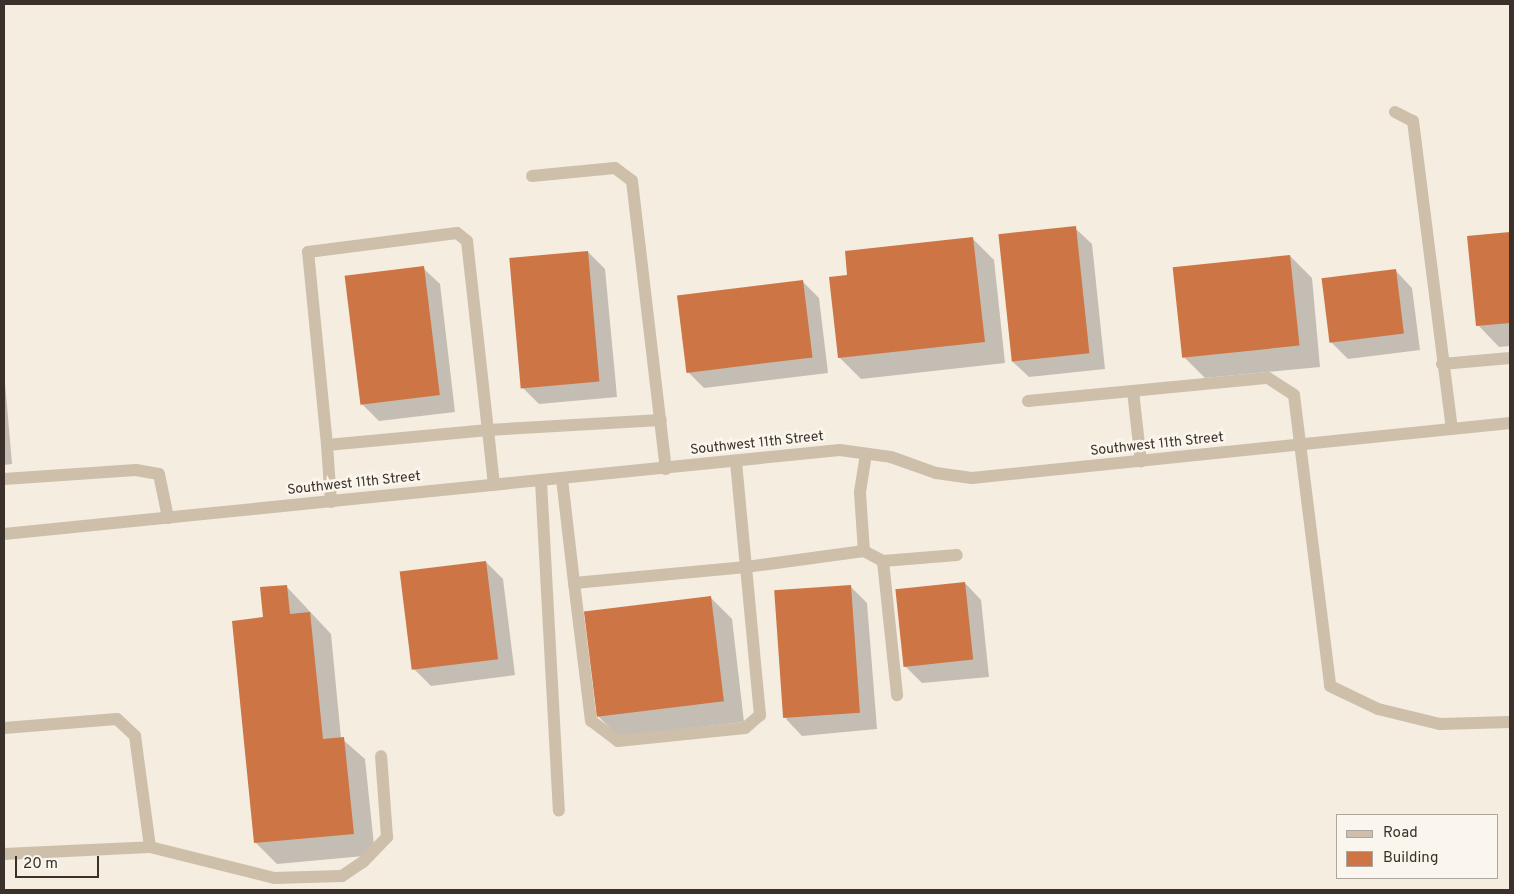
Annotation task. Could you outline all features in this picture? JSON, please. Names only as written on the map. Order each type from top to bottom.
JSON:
[{"type":"street","points":[[1395,112],[1412,121],[1442,364],[1452,429]]},
{"type":"street","points":[[532,176],[615,168],[632,181],[666,469]]},
{"type":"street","points":[[331,502],[308,252],[457,234],[468,241],[494,486]]},
{"type":"street","points":[[1442,364],[1510,358]]},
{"type":"street","points":[[1028,401],[1268,378],[1294,395],[1330,686],[1378,709],[1440,724],[1510,722]]},
{"type":"street","points":[[1133,391],[1141,462]]},
{"type":"street","points":[[327,445],[488,430],[661,420]]},
{"type":"street","name":"Southwest 11th Street","points":[[4,534],[736,462],[840,450],[972,478],[1510,423]]},
{"type":"street","points":[[864,551],[860,493],[866,454]]},
{"type":"street","points":[[562,479],[591,721],[618,741],[745,728],[760,715],[736,462]]},
{"type":"street","points":[[4,479],[136,470],[159,474],[168,518]]},
{"type":"street","points":[[541,481],[559,812]]},
{"type":"street","points":[[574,583],[746,567],[864,551],[883,561],[957,555]]},
{"type":"street","points":[[883,561],[897,695]]},
{"type":"street","points":[[4,728],[116,719],[136,736],[150,847]]},
{"type":"street","points":[[4,854],[150,847],[274,878],[342,876],[364,862],[387,837],[381,756]]},
{"type":"building","points":[[1076,226],[1089,353],[1012,361],[998,234]]},
{"type":"building","points":[[1510,232],[1510,323],[1476,326],[1467,236]]},
{"type":"building","points":[[973,237],[985,342],[838,358],[829,277],[847,275],[845,251]]},
{"type":"building","points":[[588,251],[599,382],[521,388],[509,258]]},
{"type":"building","points":[[1290,255],[1300,346],[1182,358],[1173,267]]},
{"type":"building","points":[[424,266],[440,395],[360,405],[345,276]]},
{"type":"building","points":[[1396,269],[1404,334],[1329,343],[1322,278]]},
{"type":"building","points":[[803,280],[813,357],[686,373],[677,295]]},
{"type":"building","points":[[486,561],[498,659],[412,670],[400,572]]},
{"type":"building","points":[[965,582],[973,660],[904,667],[895,589]]},
{"type":"building","points":[[287,585],[290,614],[310,612],[323,739],[344,737],[354,834],[254,843],[232,621],[263,617],[260,587]]},
{"type":"building","points":[[851,585],[860,713],[783,718],[774,590]]},
{"type":"building","points":[[711,596],[724,701],[597,717],[584,612]]}]
